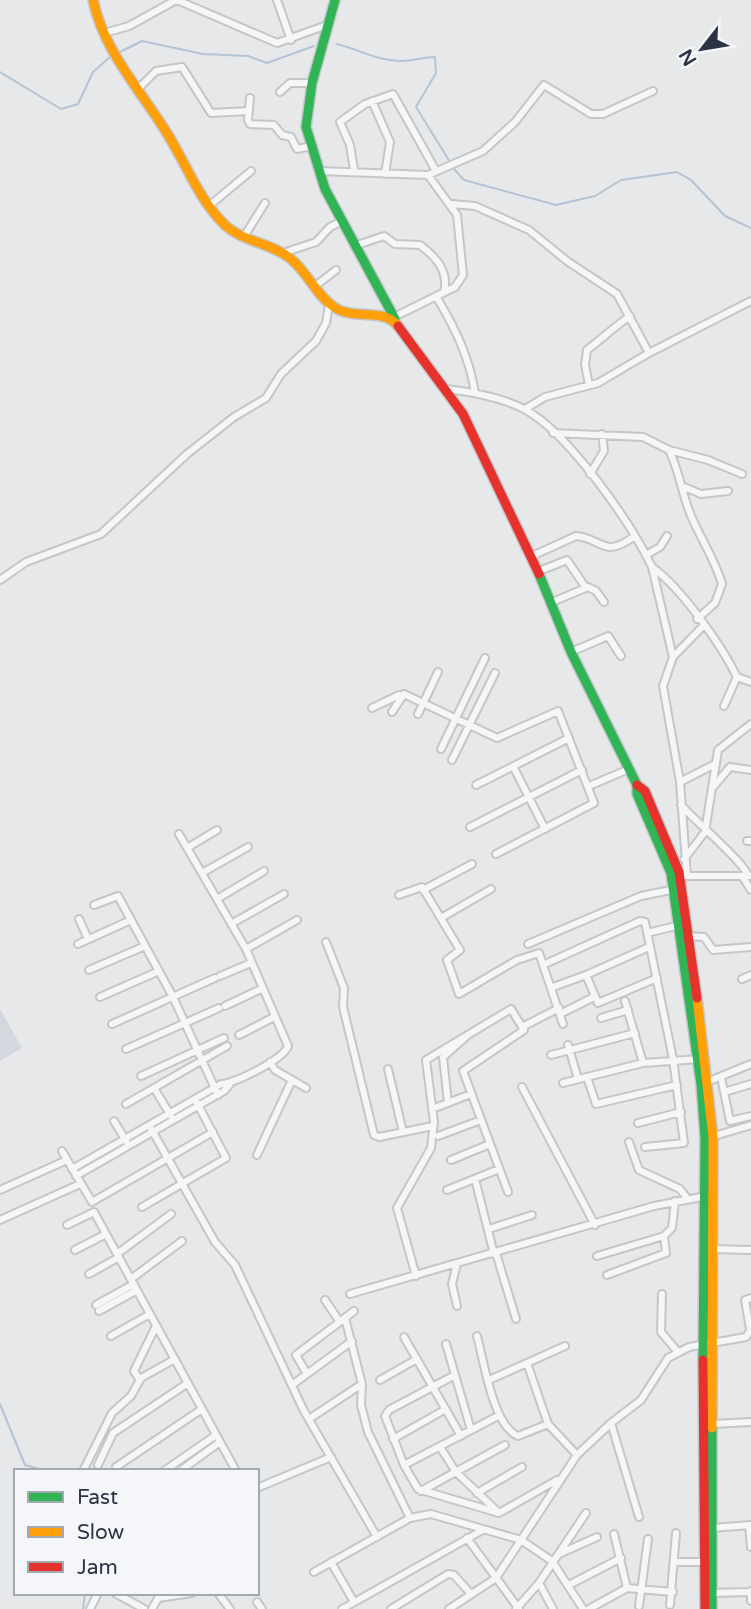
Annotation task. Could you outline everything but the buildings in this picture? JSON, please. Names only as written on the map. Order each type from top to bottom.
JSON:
[{"type":"street","points":[[104,33],[129,26],[177,0],[271,42],[292,40],[327,25]]},
{"type":"street","points":[[277,0],[292,40]]},
{"type":"street","points":[[335,0],[312,83],[306,127],[319,171],[354,246],[394,317],[463,414],[532,556],[571,652],[637,785],[645,791],[680,877]]},
{"type":"street","points":[[91,3],[117,60],[166,132],[209,206],[226,226],[283,253],[300,267],[330,305],[356,316],[389,317],[400,327]]},
{"type":"street","points":[[137,90],[156,72],[182,66],[211,113],[249,111]]},
{"type":"street","points":[[280,92],[290,83],[312,83]]},
{"type":"street","points":[[319,171],[354,170],[428,175],[483,150],[515,122],[544,85],[591,114],[603,114],[653,91]]},
{"type":"street","points":[[354,170],[350,145],[340,122],[372,101],[396,95],[438,170]]},
{"type":"street","points":[[250,99],[250,124],[274,125],[282,135],[290,136],[297,149],[312,145]]},
{"type":"street","points":[[372,101],[391,146],[385,174]]},
{"type":"street","points":[[209,206],[251,172]]},
{"type":"street","points":[[394,317],[458,284],[463,275],[457,215],[452,204],[428,175]]},
{"type":"street","points":[[245,235],[265,203]]},
{"type":"street","points":[[452,204],[475,206],[529,230],[567,261],[617,294],[649,353]]},
{"type":"street","points":[[283,253],[316,242],[330,228],[342,222]]},
{"type":"street","points":[[354,246],[384,236],[395,244],[420,245],[443,268],[446,275],[444,292]]},
{"type":"street","points":[[314,287],[337,270]]},
{"type":"street","points":[[436,296],[459,335],[470,362],[475,393]]},
{"type":"street","points":[[525,409],[545,397],[589,385],[751,301]]},
{"type":"street","points":[[0,580],[26,562],[101,534],[187,454],[234,417],[266,398],[281,374],[317,341],[326,323],[330,305]]},
{"type":"street","points":[[589,385],[585,365],[587,350],[606,338],[612,327],[630,316]]},
{"type":"street","points":[[446,388],[475,393],[525,409],[553,433],[590,474],[635,536],[652,567],[673,657]]},
{"type":"street","points":[[553,433],[643,437],[669,450],[708,460],[742,474]]},
{"type":"street","points":[[590,474],[604,451],[602,434]]},
{"type":"street","points":[[669,450],[684,487],[691,516],[722,584],[715,603],[697,619]]},
{"type":"street","points":[[684,487],[704,494],[728,491]]},
{"type":"street","points":[[532,556],[576,536],[596,545],[615,548],[635,536]]},
{"type":"street","points":[[646,555],[660,547],[667,536]]},
{"type":"street","points":[[538,571],[567,560],[586,588],[596,591],[604,602]]},
{"type":"street","points":[[652,567],[670,580],[729,660],[737,677],[751,682]]},
{"type":"street","points":[[550,603],[586,588]]},
{"type":"street","points":[[703,626],[673,657],[663,686],[680,782],[684,859],[678,888],[705,1082],[709,1138],[706,1249],[709,1528],[708,1593],[705,1609]]},
{"type":"street","points":[[571,652],[608,636],[621,656]]},
{"type":"street","points":[[440,749],[485,658]]},
{"type":"street","points":[[418,714],[438,672]]},
{"type":"street","points":[[452,760],[495,673]]},
{"type":"street","points":[[724,706],[737,677]]},
{"type":"street","points":[[392,712],[401,694]]},
{"type":"street","points":[[372,708],[401,694],[497,738],[556,710],[589,786],[593,805],[495,854]]},
{"type":"street","points":[[684,859],[705,832],[720,746],[751,724]]},
{"type":"street","points":[[476,785],[569,738]]},
{"type":"street","points":[[680,782],[715,764]]},
{"type":"street","points":[[513,766],[545,829]]},
{"type":"street","points":[[713,788],[730,766],[751,770]]},
{"type":"street","points":[[589,786],[629,769]]},
{"type":"street","points":[[470,827],[582,770]]},
{"type":"street","points":[[681,805],[705,832],[742,863],[751,890]]},
{"type":"street","points":[[187,848],[217,830]]},
{"type":"street","points":[[74,1172],[282,1055],[288,1046],[288,1041],[261,989],[246,949],[179,834]]},
{"type":"street","points":[[202,873],[248,846]]},
{"type":"street","points":[[423,890],[472,864]]},
{"type":"street","points":[[217,899],[264,871]]},
{"type":"street","points":[[680,877],[747,876]]},
{"type":"street","points":[[399,895],[422,887],[441,918],[460,950],[447,960],[459,993],[533,953],[539,953],[545,964],[563,1024]]},
{"type":"street","points":[[528,944],[640,896],[678,888]]},
{"type":"street","points":[[441,918],[491,889]]},
{"type":"street","points":[[232,924],[284,894]]},
{"type":"street","points":[[94,905],[118,896],[173,997],[216,1092]]},
{"type":"street","points":[[79,919],[88,939]]},
{"type":"street","points":[[78,944],[131,920]]},
{"type":"street","points":[[246,949],[297,920]]},
{"type":"street","points":[[545,964],[644,921],[673,1059],[684,1143],[645,1147]]},
{"type":"street","points":[[648,933],[682,925]]},
{"type":"street","points":[[684,937],[704,937],[713,950],[751,947]]},
{"type":"street","points":[[326,942],[344,988],[343,1007],[372,1130],[377,1137],[433,1126]]},
{"type":"street","points":[[89,970],[145,946]]},
{"type":"street","points":[[552,987],[649,947]]},
{"type":"street","points":[[112,1024],[251,963]]},
{"type":"street","points":[[100,997],[159,971]]},
{"type":"street","points":[[586,975],[598,1003],[657,978]]},
{"type":"street","points":[[742,979],[751,975]]},
{"type":"street","points":[[126,1049],[261,989]]},
{"type":"street","points":[[508,1192],[464,1069],[523,1031],[524,1026],[594,997]]},
{"type":"street","points":[[625,1001],[643,1063]]},
{"type":"street","points":[[416,1276],[397,1208],[429,1152],[433,1126],[426,1060],[511,1009],[524,1026]]},
{"type":"street","points":[[601,1018],[628,1010]]},
{"type":"street","points":[[239,1035],[274,1017]]},
{"type":"street","points":[[448,1103],[443,1057],[465,1041],[470,1032]]},
{"type":"street","points":[[551,1055],[569,1048],[635,1033]]},
{"type":"street","points":[[141,1076],[224,1038]]},
{"type":"street","points":[[126,1104],[227,1046]]},
{"type":"street","points":[[569,1048],[578,1079]]},
{"type":"street","points":[[563,1083],[643,1063],[701,1059]]},
{"type":"street","points":[[270,1062],[275,1070],[306,1088]]},
{"type":"street","points":[[705,1082],[751,1064]]},
{"type":"street","points":[[388,1069],[403,1132]]},
{"type":"street","points":[[587,1077],[596,1104],[677,1085]]},
{"type":"street","points":[[722,1077],[731,1122],[751,1116]]},
{"type":"street","points":[[257,1155],[292,1080]]},
{"type":"street","points":[[724,1092],[751,1084]]},
{"type":"street","points":[[522,1087],[595,1225]]},
{"type":"street","points":[[154,1088],[171,1117]]},
{"type":"street","points":[[432,1109],[471,1094]]},
{"type":"street","points":[[142,1207],[226,1158],[197,1102]]},
{"type":"street","points":[[638,1123],[681,1112]]},
{"type":"street","points":[[438,1136],[481,1120]]},
{"type":"street","points":[[114,1121],[126,1143]]},
{"type":"street","points":[[709,1138],[751,1125]]},
{"type":"street","points":[[151,1128],[215,1242],[236,1265],[309,1419],[376,1537]]},
{"type":"street","points":[[62,1151],[92,1202],[213,1132]]},
{"type":"street","points":[[629,1142],[639,1170],[680,1189],[687,1198]]},
{"type":"street","points":[[451,1160],[490,1144]]},
{"type":"street","points":[[0,1189],[67,1160]]},
{"type":"street","points":[[447,1190],[499,1169]]},
{"type":"street","points":[[475,1180],[516,1319]]},
{"type":"street","points":[[0,1220],[80,1184]]},
{"type":"street","points":[[350,1294],[675,1201],[707,1196]]},
{"type":"street","points":[[607,1275],[666,1252],[664,1236],[673,1222],[675,1201]]},
{"type":"street","points":[[67,1225],[94,1212],[235,1469]]},
{"type":"street","points":[[89,1274],[118,1256],[171,1214]]},
{"type":"street","points":[[489,1229],[532,1215]]},
{"type":"street","points":[[75,1250],[106,1234]]},
{"type":"street","points":[[597,1256],[664,1236]]},
{"type":"street","points":[[98,1308],[134,1284],[182,1241]]},
{"type":"street","points":[[706,1249],[751,1250]]},
{"type":"street","points":[[457,1264],[452,1284],[457,1306]]},
{"type":"street","points":[[662,1294],[661,1332],[677,1351]]},
{"type":"street","points":[[449,1609],[495,1578],[577,1455],[611,1423],[641,1400],[668,1358],[677,1351],[749,1339],[745,1300],[751,1298]]},
{"type":"street","points":[[325,1300],[342,1320],[352,1341],[362,1384],[361,1405],[368,1432],[410,1518]]},
{"type":"street","points":[[307,1374],[296,1355],[354,1311]]},
{"type":"street","points":[[111,1336],[150,1314]]},
{"type":"street","points":[[140,1380],[134,1371],[156,1325]]},
{"type":"street","points":[[477,1336],[498,1416],[514,1435],[548,1424]]},
{"type":"street","points":[[404,1337],[461,1436]]},
{"type":"street","points":[[292,1385],[352,1341]]},
{"type":"street","points":[[446,1344],[471,1430]]},
{"type":"street","points":[[489,1380],[565,1346]]},
{"type":"street","points":[[84,1469],[112,1413],[131,1396],[140,1380],[175,1359]]},
{"type":"street","points":[[380,1380],[417,1359]]},
{"type":"street","points":[[527,1363],[548,1424],[577,1455]]},
{"type":"street","points":[[455,1375],[386,1414],[386,1425],[404,1465],[420,1491],[499,1513],[559,1479]]},
{"type":"street","points":[[98,1465],[113,1433],[188,1383]]},
{"type":"street","points":[[309,1419],[362,1384]]},
{"type":"street","points":[[116,1467],[202,1409]]},
{"type":"street","points":[[393,1439],[446,1409]]},
{"type":"street","points":[[404,1465],[498,1416]]},
{"type":"street","points":[[707,1424],[751,1422]]},
{"type":"street","points":[[611,1423],[639,1517]]},
{"type":"street","points":[[167,1469],[218,1438]]},
{"type":"street","points":[[182,1469],[218,1438]]},
{"type":"street","points":[[420,1491],[505,1445]]},
{"type":"street","points":[[440,1447],[456,1472],[499,1513]]},
{"type":"street","points":[[259,1487],[331,1457]]},
{"type":"street","points":[[477,1493],[522,1466]]},
{"type":"street","points":[[467,1538],[518,1609],[539,1584],[586,1513]]},
{"type":"street","points":[[314,1572],[410,1518],[431,1514],[522,1541],[555,1558],[586,1609],[603,1606],[628,1588],[673,1592]]},
{"type":"street","points":[[709,1528],[750,1525],[751,1547]]},
{"type":"street","points":[[342,1609],[481,1531]]},
{"type":"street","points":[[670,1605],[676,1533]]},
{"type":"street","points":[[614,1534],[628,1588]]},
{"type":"street","points":[[555,1558],[597,1537]]},
{"type":"street","points":[[639,1606],[648,1539]]},
{"type":"street","points":[[569,1585],[621,1558]]},
{"type":"street","points":[[331,1562],[354,1602]]},
{"type":"street","points":[[674,1562],[708,1562]]},
{"type":"street","points":[[391,1609],[449,1574],[454,1574],[471,1594]]},
{"type":"street","points":[[539,1584],[553,1609]]},
{"type":"street","points":[[708,1593],[751,1591],[751,1601]]},
{"type":"street","points":[[708,1593],[712,1609]]},
{"type":"street","points":[[119,1595],[144,1609]]},
{"type":"street","points":[[152,1609],[160,1596]]},
{"type":"street","points":[[257,1602],[262,1609]]},
{"type":"shaded area","points":[[0,1009],[22,1048],[0,1061]]},
{"type":"waterway","points":[[118,53],[142,41],[203,54],[248,56],[267,63],[314,46]]},
{"type":"waterway","points":[[337,44],[394,61],[435,57],[436,73],[416,107],[450,162]]},
{"type":"waterway","points":[[0,72],[61,109],[78,104],[93,72],[110,57]]},
{"type":"waterway","points":[[452,167],[464,180],[556,205],[595,196],[621,180],[677,172],[691,180],[725,216],[751,228]]},
{"type":"waterway","points":[[0,1404],[25,1465],[39,1469]]},
{"type":"waterway","points":[[83,1609],[85,1595]]},
{"type":"traffic: fast","points":[[335,0],[312,83],[306,127],[325,189],[395,319]]},
{"type":"traffic: fast","points":[[539,574],[571,652],[637,785],[637,794],[671,873],[701,1084],[705,1138],[703,1360]]},
{"type":"traffic: fast","points":[[712,1428],[712,1609]]},
{"type":"traffic: slow","points":[[93,0],[113,52],[165,130],[215,215],[232,231],[275,249],[291,259],[334,307],[350,313],[385,317],[398,326]]},
{"type":"traffic: slow","points":[[697,998],[713,1137],[712,1428]]},
{"type":"traffic: jam","points":[[398,326],[463,414],[539,574]]},
{"type":"traffic: jam","points":[[637,785],[645,791],[679,872],[697,998]]},
{"type":"traffic: jam","points":[[703,1360],[705,1609]]}]
